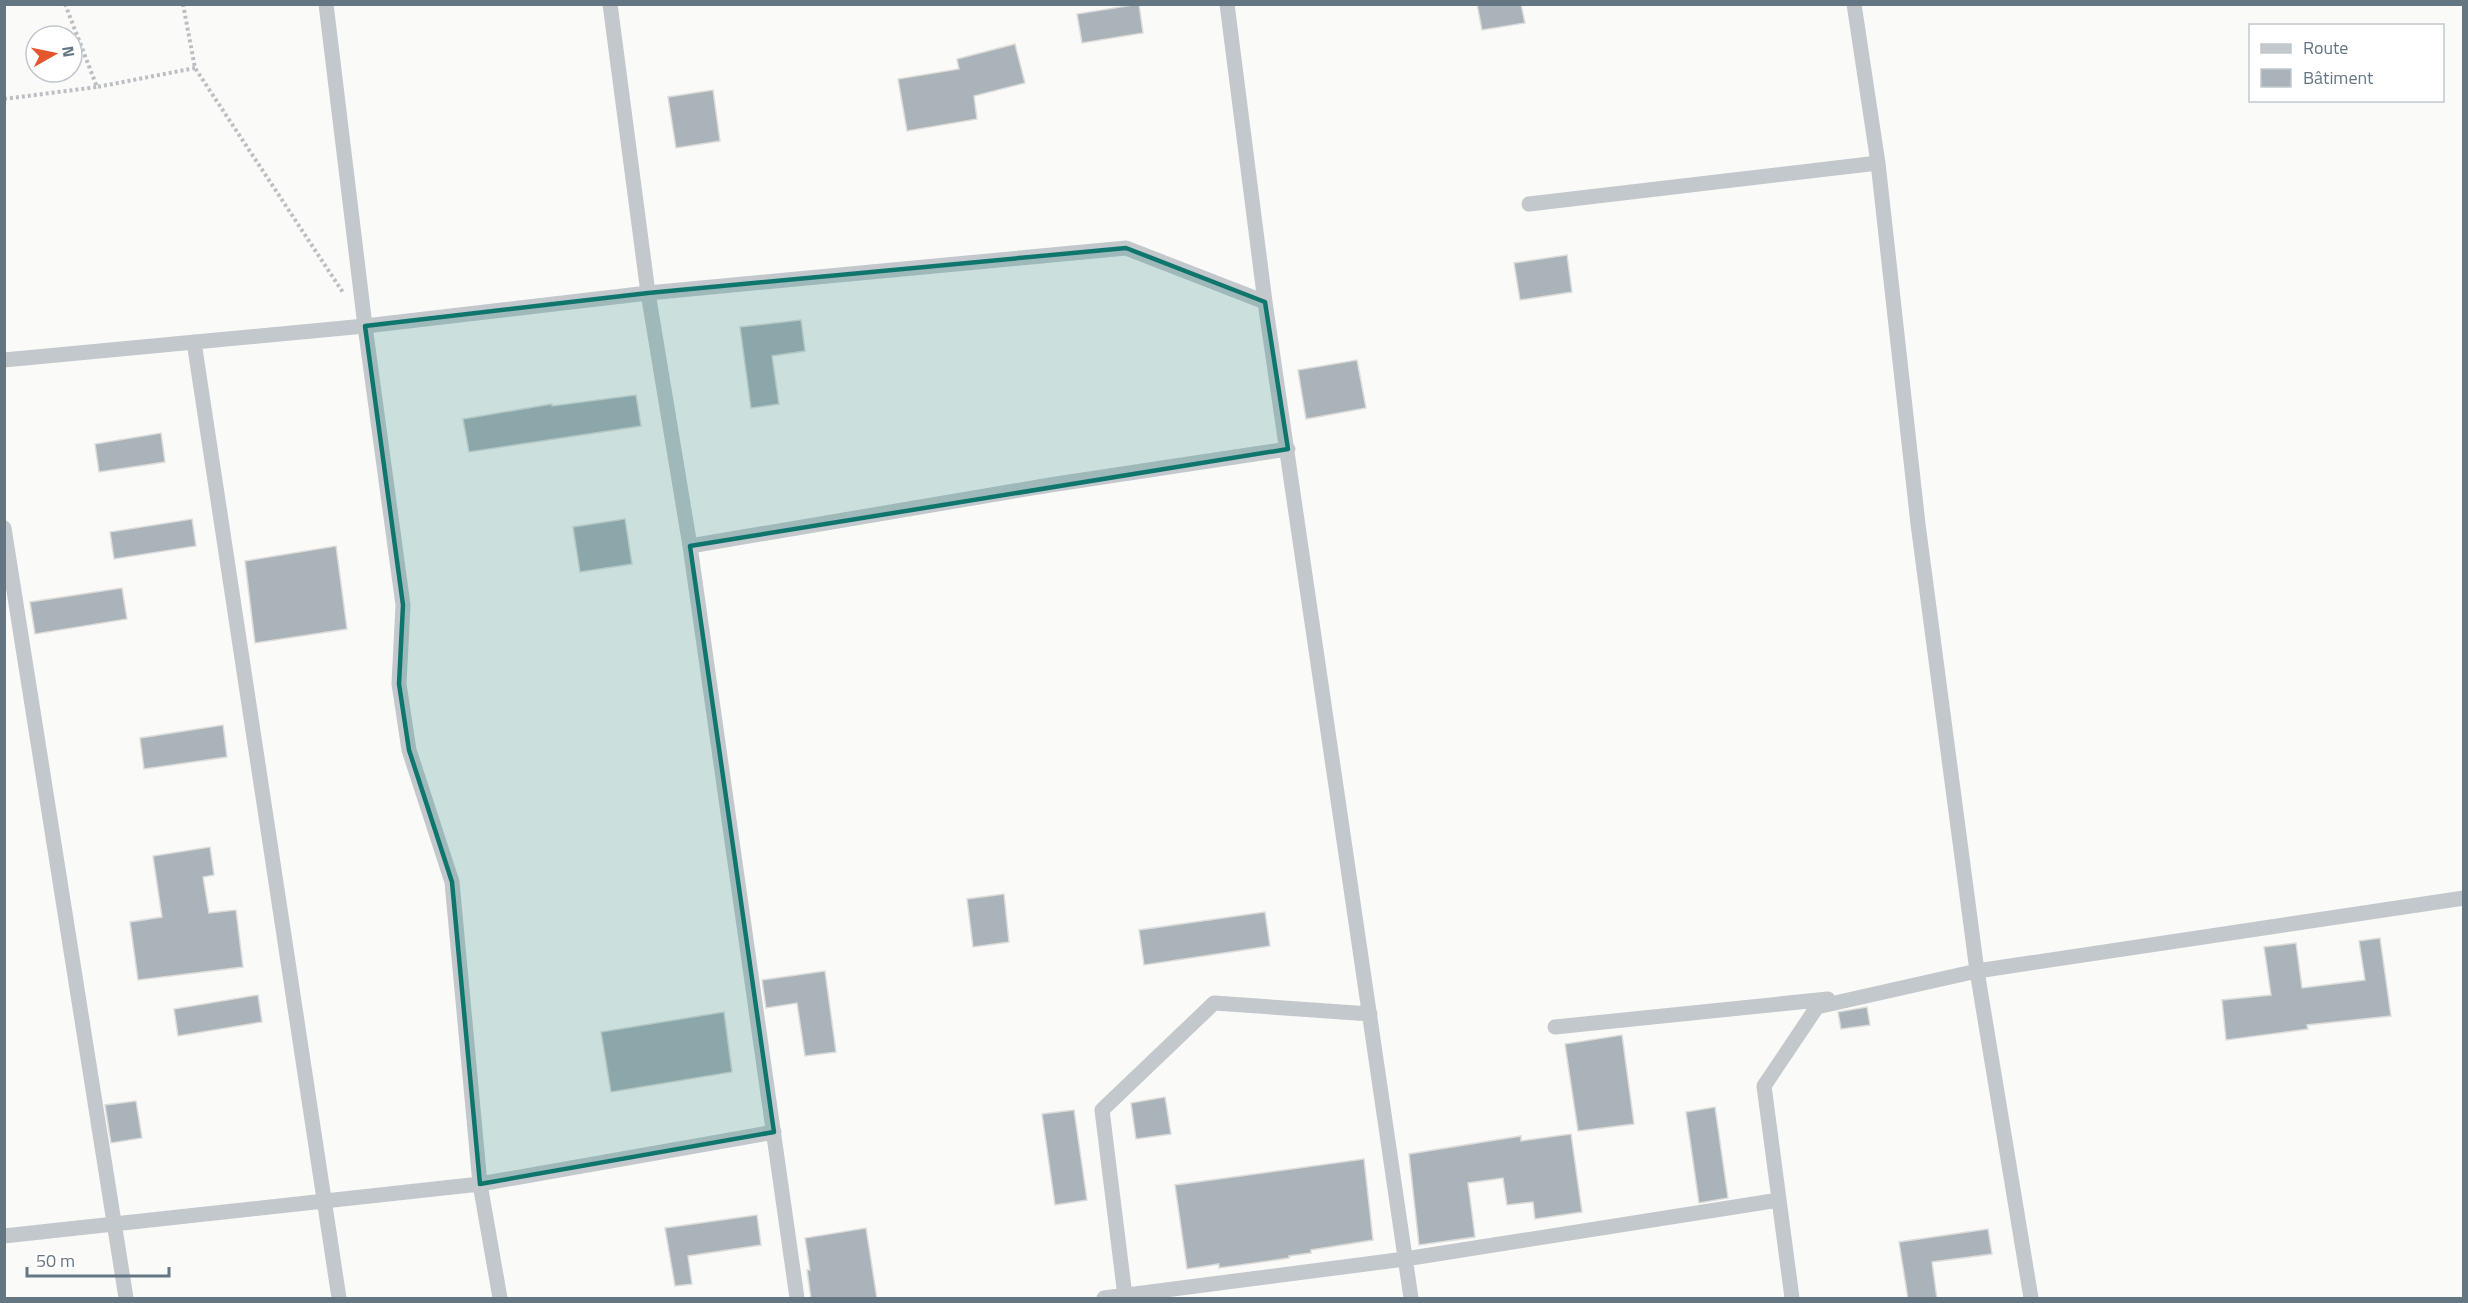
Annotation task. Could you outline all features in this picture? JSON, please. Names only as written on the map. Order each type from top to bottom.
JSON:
[{"type":"street","points":[[326,4],[364,326],[403,605],[399,684],[409,750],[452,882],[480,1184],[500,1299]]},
{"type":"street","points":[[610,4],[648,293],[690,546],[797,1299]]},
{"type":"street","points":[[1227,4],[1265,302],[1411,1299]]},
{"type":"street","points":[[1854,4],[1878,163],[1918,524],[1977,971],[2031,1299]]},
{"type":"street","points":[[1529,204],[1878,163]]},
{"type":"street","points":[[4,360],[364,326],[648,293],[1126,248],[1265,302]]},
{"type":"street","points":[[194,342],[339,1299]]},
{"type":"street","points":[[690,546],[1050,485],[1288,449]]},
{"type":"street","points":[[4,528],[126,1299]]},
{"type":"street","points":[[1792,1299],[1764,1086],[1817,1007],[1977,971],[2463,898]]},
{"type":"street","points":[[1555,1027],[1864,996]]},
{"type":"street","points":[[1125,1296],[1102,1110],[1214,1003],[1370,1014]]},
{"type":"street","points":[[4,1236],[115,1226],[480,1184],[774,1132]]},
{"type":"street","points":[[1104,1299],[1405,1259],[1779,1200]]},
{"type":"path","points":[[65,4],[97,87]]},
{"type":"path","points":[[183,4],[195,68],[345,296]]},
{"type":"path","points":[[4,99],[97,87],[195,68]]},
{"type":"highlighted area","points":[[1126,248],[1265,302],[1288,449],[690,546],[774,1132],[480,1184],[452,882],[409,750],[399,684],[403,605],[365,326],[648,293]]},
{"type":"building","points":[[1139,4],[1143,33],[1082,43],[1077,14]]},
{"type":"building","points":[[1477,4],[1521,4],[1525,23],[1482,30]]},
{"type":"building","points":[[1015,44],[1025,83],[974,96],[977,119],[907,131],[898,79],[959,69],[957,59]]},
{"type":"building","points":[[713,90],[720,141],[676,148],[668,97]]},
{"type":"building","points":[[1567,255],[1572,292],[1520,300],[1514,263]]},
{"type":"building","points":[[801,320],[805,351],[772,356],[779,404],[751,408],[740,327]]},
{"type":"building","points":[[1357,360],[1366,408],[1306,419],[1298,370]]},
{"type":"building","points":[[636,395],[641,426],[469,452],[463,419],[552,404],[552,406]]},
{"type":"building","points":[[161,433],[165,462],[99,472],[95,444]]},
{"type":"building","points":[[192,519],[196,546],[114,559],[110,532]]},
{"type":"building","points":[[625,519],[632,564],[580,572],[573,527]]},
{"type":"building","points":[[336,546],[347,629],[255,643],[245,561]]},
{"type":"building","points":[[122,588],[127,619],[35,634],[30,602]]},
{"type":"building","points":[[223,725],[227,757],[144,769],[140,738]]},
{"type":"building","points":[[210,847],[214,875],[203,877],[209,913],[236,910],[243,967],[138,980],[130,922],[162,917],[153,856]]},
{"type":"building","points":[[1004,894],[1009,942],[973,947],[967,899]]},
{"type":"building","points":[[1265,912],[1270,946],[1144,965],[1139,930]]},
{"type":"building","points":[[2380,938],[2391,1016],[2307,1025],[2308,1029],[2226,1040],[2222,1000],[2271,995],[2264,947],[2296,943],[2302,988],[2365,980],[2359,941]]},
{"type":"building","points":[[825,971],[836,1052],[805,1056],[797,1003],[766,1008],[762,980]]},
{"type":"building","points":[[258,995],[262,1022],[178,1036],[174,1009]]},
{"type":"building","points":[[1867,1007],[1870,1025],[1841,1029],[1838,1012]]},
{"type":"building","points":[[724,1012],[732,1072],[611,1092],[601,1032]]},
{"type":"building","points":[[1622,1035],[1634,1124],[1578,1131],[1565,1044]]},
{"type":"building","points":[[1165,1097],[1171,1134],[1136,1139],[1131,1103]]},
{"type":"building","points":[[136,1101],[142,1138],[111,1143],[105,1105]]},
{"type":"building","points":[[1715,1107],[1728,1198],[1699,1203],[1686,1112]]},
{"type":"building","points":[[1074,1110],[1087,1200],[1055,1205],[1042,1114]]},
{"type":"building","points":[[1571,1134],[1582,1212],[1535,1219],[1533,1202],[1507,1205],[1503,1178],[1468,1183],[1475,1237],[1419,1245],[1409,1154],[1521,1136],[1521,1141]]},
{"type":"building","points":[[1364,1159],[1373,1240],[1311,1250],[1311,1253],[1289,1256],[1289,1258],[1219,1268],[1219,1264],[1187,1269],[1175,1185]]},
{"type":"building","points":[[757,1215],[761,1245],[688,1256],[692,1284],[675,1286],[665,1228]]},
{"type":"building","points":[[866,1228],[877,1299],[811,1299],[807,1270],[810,1270],[805,1238]]},
{"type":"building","points":[[1988,1229],[1992,1254],[1932,1262],[1937,1299],[1908,1299],[1899,1242]]}]
